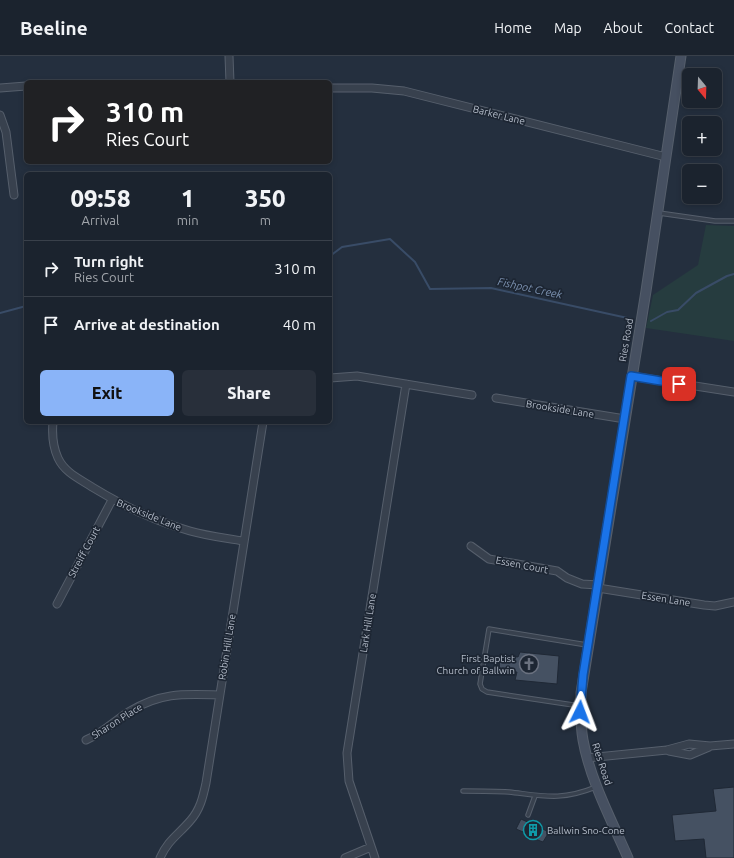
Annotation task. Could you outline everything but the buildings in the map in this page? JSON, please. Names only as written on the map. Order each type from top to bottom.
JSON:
[{"type":"street","points":[[229,56],[230,80]]},
{"type":"street","name":"Ries Road","points":[[628,858],[597,787],[587,758],[581,730],[583,675],[646,291],[681,56]]},
{"type":"street","points":[[0,88],[24,86]]},
{"type":"street","name":"Barker Lane","points":[[332,88],[372,88],[404,91],[666,157]]},
{"type":"street","points":[[0,115],[6,132],[14,194]]},
{"type":"street","points":[[332,378],[357,376],[472,395]]},
{"type":"street","points":[[631,376],[734,392]]},
{"type":"street","name":"Lark Hill Lane","points":[[375,858],[349,781],[347,753],[406,384]]},
{"type":"street","name":"Brookside Lane","points":[[496,398],[625,419]]},
{"type":"street","name":"Brookside Lane","points":[[53,424],[52,432],[58,457],[64,467],[76,478],[112,500],[173,526],[244,541]]},
{"type":"street","name":"Robin Hill Lane","points":[[160,858],[168,842],[190,821],[201,803],[206,783],[263,424]]},
{"type":"street","name":"Streiff Court","points":[[57,604],[112,500]]},
{"type":"street","name":"Essen Court","points":[[471,546],[489,559],[557,572],[561,576],[582,584],[598,586]]},
{"type":"street","name":"Essen Lane","points":[[598,586],[704,605],[714,606],[734,602]]},
{"type":"street","name":"Sharon Place","points":[[86,740],[97,735],[130,712],[145,704],[165,697],[181,694],[219,695]]},
{"type":"street","points":[[587,758],[667,750],[689,744],[710,746],[734,744]]},
{"type":"street","points":[[667,750],[690,755],[710,746]]},
{"type":"street","points":[[345,858],[371,847]]},
{"type":"lane","points":[[658,213],[714,221],[734,221]]},
{"type":"lane","points":[[581,706],[487,692],[482,689],[480,684],[490,629],[588,645]]},
{"type":"lane","points":[[463,791],[508,792],[535,796],[559,797],[572,795],[597,787]]},
{"type":"lane","points":[[528,815],[535,796]]},
{"type":"green space","points":[[706,225],[734,226],[734,341],[646,328],[653,295],[698,265]]},
{"type":"waterway","name":"Fishpot Creek","points":[[332,254],[342,247],[390,239],[415,262],[430,289],[491,288],[632,319]]},
{"type":"waterway","name":"Fishpot Creek","points":[[651,321],[667,312],[678,310],[696,293],[727,276],[734,274]]},
{"type":"waterway","name":"Fishpot Creek","points":[[0,313],[24,307]]},
{"type":"place","name":"First Baptist Church of Ballwin","points":[[529,664]]},
{"type":"place","name":"Ballwin Sno-Cone","points":[[533,830]]},
{"type":"route","points":[[580,712],[583,675],[631,376],[679,384]]}]
